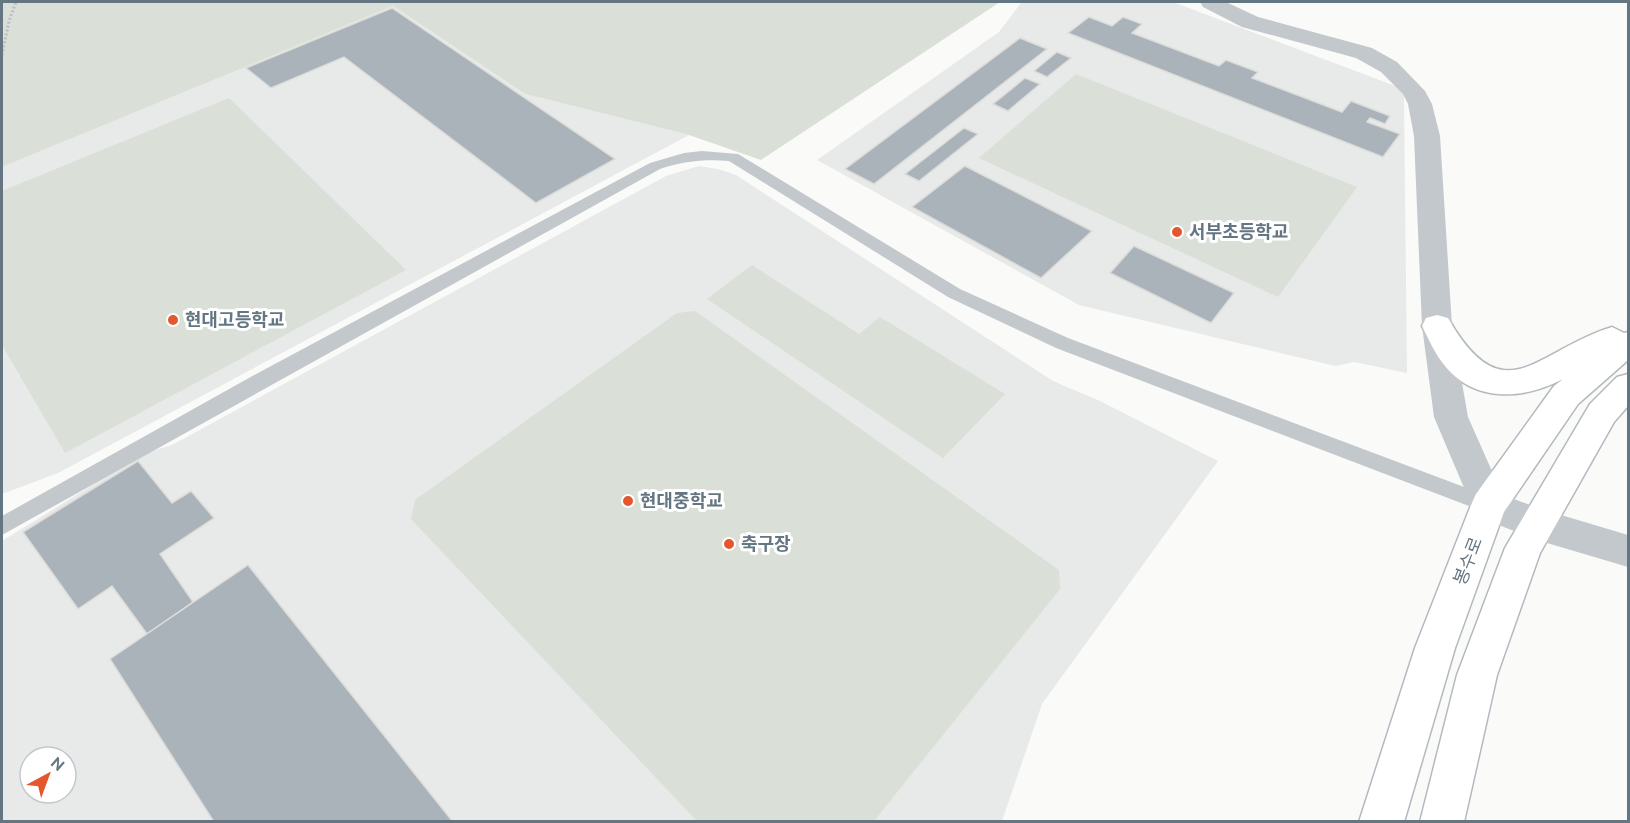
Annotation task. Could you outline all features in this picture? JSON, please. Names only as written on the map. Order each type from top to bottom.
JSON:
[{"type":"main road","points":[[1437,326],[1453,356],[1472,374],[1498,383],[1522,384],[1543,375],[1595,343],[1629,334]]},
{"type":"main road","name":"봉수로","points":[[1381,822],[1435,648],[1489,505],[1566,395],[1629,343]]},
{"type":"main road","points":[[1442,822],[1478,675],[1523,548],[1602,413],[1629,386]]},
{"type":"street","points":[[1211,2],[1251,22],[1364,53],[1389,67],[1413,91],[1420,104],[1427,136],[1437,326],[1451,417],[1489,505],[1537,524],[1629,551]]},
{"type":"lane","points":[[2,526],[265,378],[654,166],[681,156],[703,153],[733,157],[954,293],[1062,343],[1489,505]]},
{"type":"path","points":[[2,56],[9,28],[9,14],[16,2]]},
{"type":"shaded area","points":[[2,2],[1000,2],[761,160],[689,135],[525,94],[393,6],[2,167]]},
{"type":"shaded area","name":"서부초등학교","points":[[1173,2],[1398,87],[1404,96],[1407,373],[1354,362],[1335,366],[1079,305],[817,160],[999,32],[1021,3]]},
{"type":"shaded area","name":"현대고등학교","points":[[393,6],[525,94],[689,135],[58,473],[2,494],[2,167]]},
{"type":"shaded area","points":[[1076,74],[1357,187],[1278,297],[979,158]]},
{"type":"shaded area","points":[[229,98],[406,270],[65,453],[2,345],[2,191]]},
{"type":"shaded area","name":"현대중학교","points":[[699,166],[736,175],[1053,381],[1100,401],[1218,461],[1042,704],[1002,821],[2,822],[2,541],[144,453],[172,445],[666,176]]},
{"type":"shaded area","points":[[752,265],[859,334],[880,317],[1005,394],[943,458],[707,299]]},
{"type":"shaded area","name":"축구장","points":[[695,311],[1059,570],[1060,589],[874,821],[697,821],[411,519],[415,500],[677,313]]},
{"type":"building","points":[[392,8],[615,159],[536,203],[344,57],[271,88],[246,68]]},
{"type":"building","points":[[1089,17],[1112,26],[1123,17],[1142,24],[1132,33],[1219,66],[1226,60],[1258,72],[1252,78],[1342,112],[1351,101],[1390,116],[1385,124],[1370,118],[1367,122],[1400,134],[1383,157],[1068,33]]},
{"type":"building","points":[[1020,38],[1047,49],[874,184],[845,169]]},
{"type":"building","points":[[1057,52],[1071,58],[1047,77],[1034,71]]},
{"type":"building","points":[[1025,78],[1040,84],[1008,111],[993,104]]},
{"type":"building","points":[[964,128],[978,134],[919,181],[905,174]]},
{"type":"building","points":[[965,166],[1092,231],[1041,278],[912,207]]},
{"type":"building","points":[[1134,246],[1234,293],[1211,323],[1110,273]]},
{"type":"building","points":[[138,461],[172,503],[191,491],[214,518],[160,554],[193,602],[147,634],[112,586],[78,609],[23,532]]},
{"type":"building","points":[[248,565],[453,822],[214,822],[110,659]]},
{"type":"place","name":"서부초등학교","points":[[1177,232]]},
{"type":"place","name":"현대고등학교","points":[[173,320]]},
{"type":"place","name":"현대중학교","points":[[628,501]]},
{"type":"place","name":"축구장","points":[[729,544]]}]
